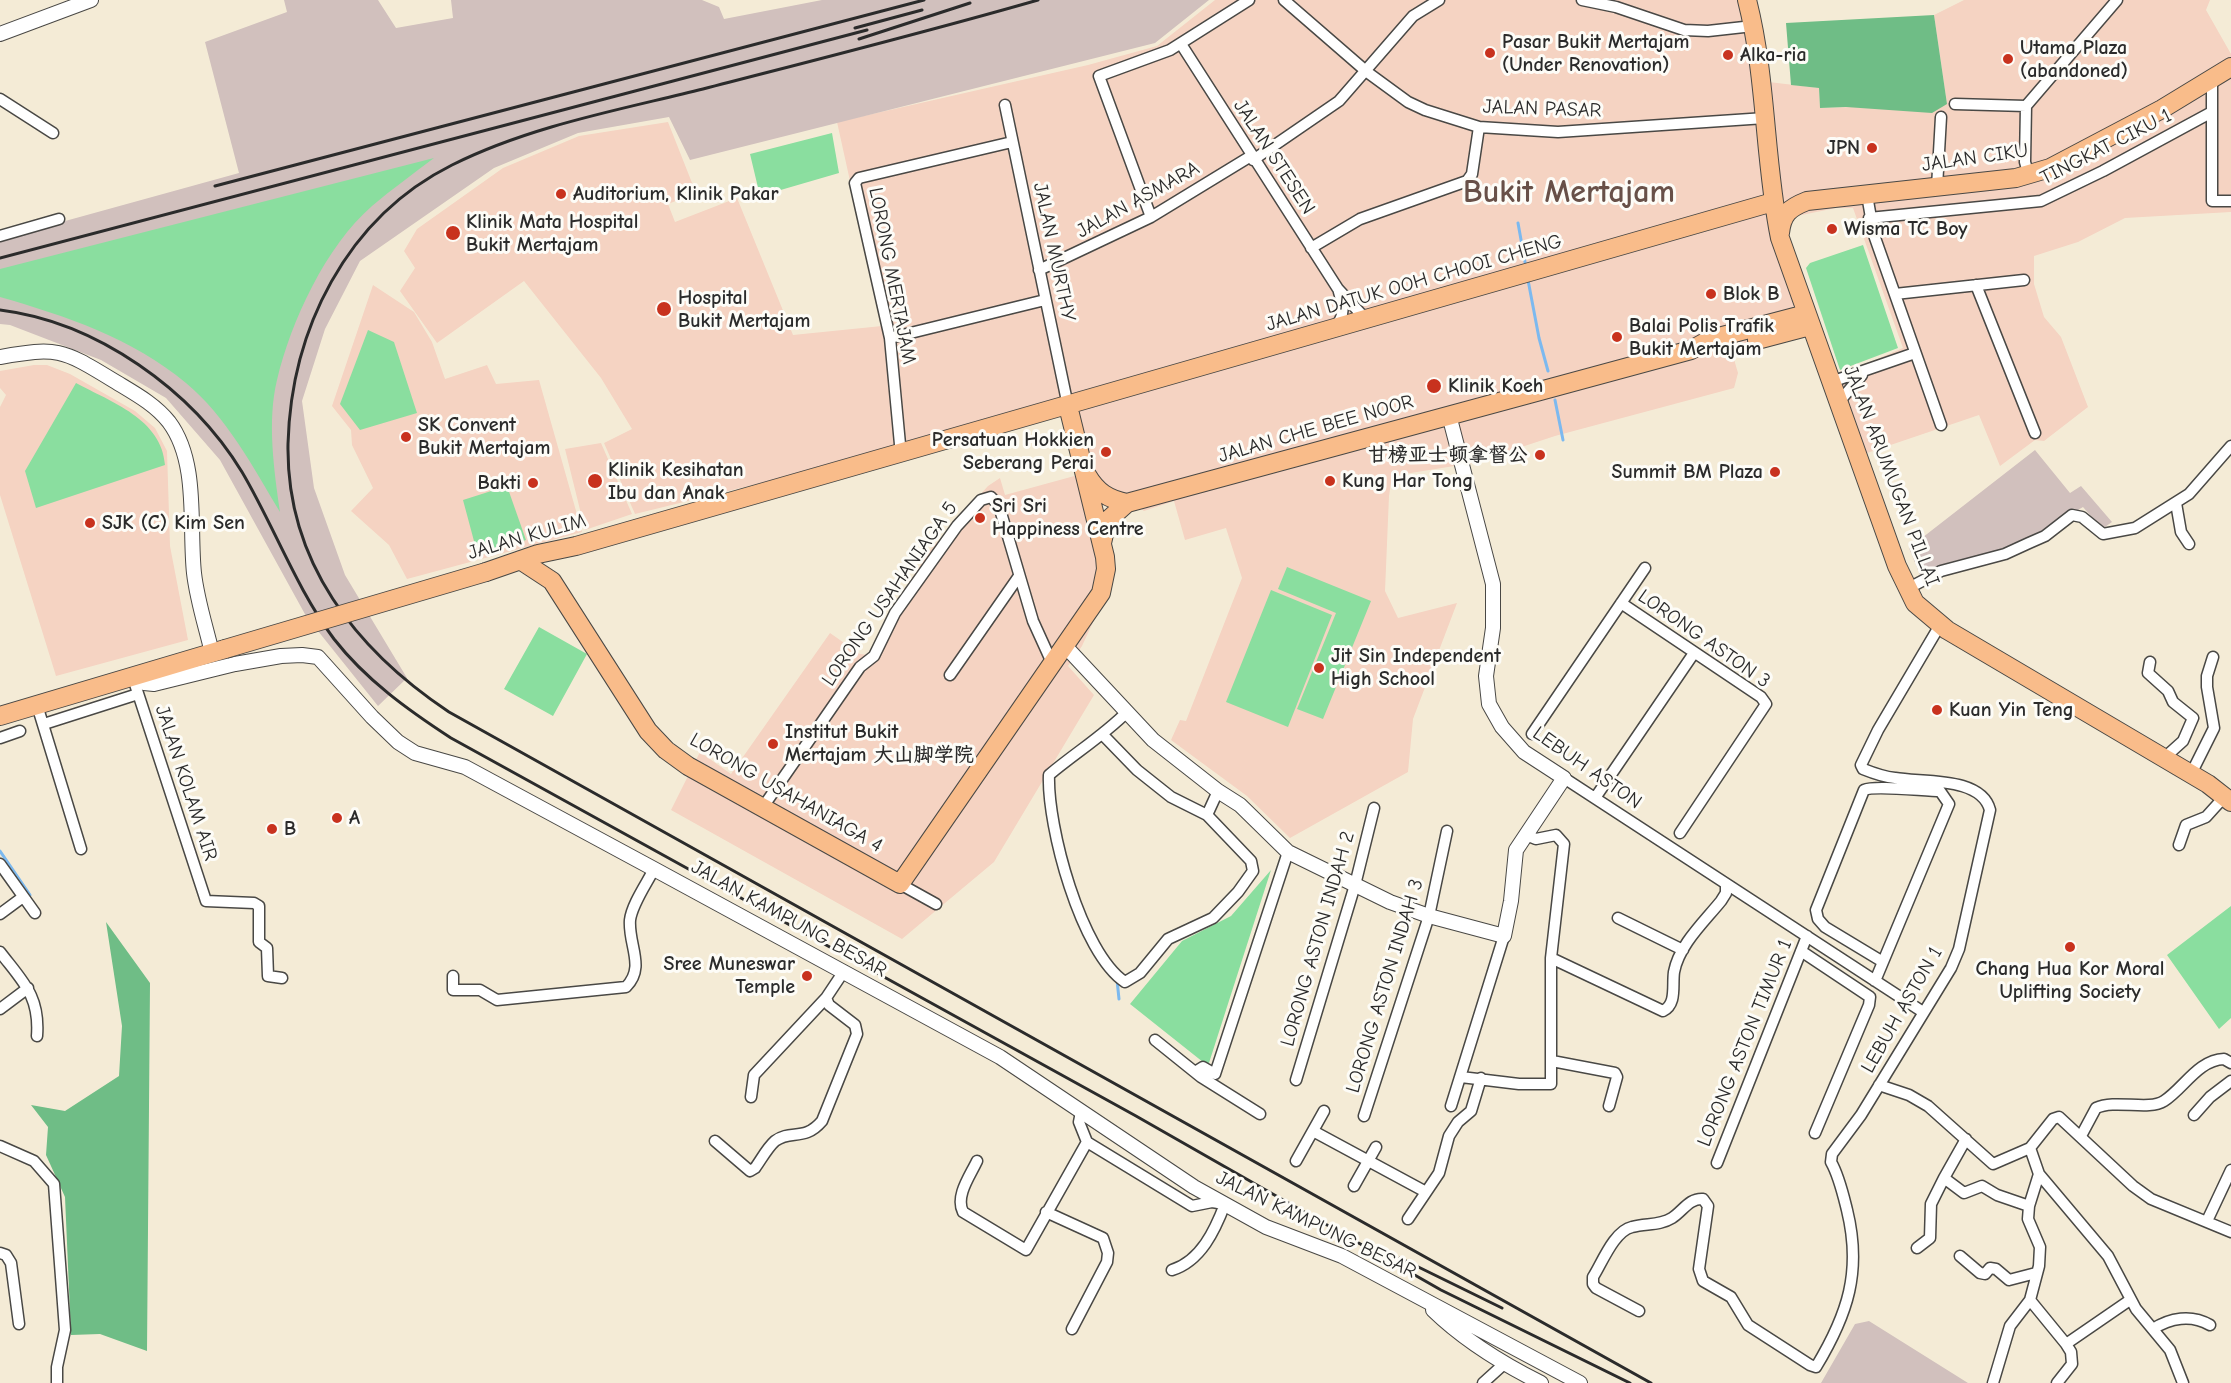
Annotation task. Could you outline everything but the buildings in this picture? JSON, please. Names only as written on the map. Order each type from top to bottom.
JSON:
[{"type":"main road","name":"JALAN ARUMUGAN PILLAI","points":[[1747,0],[1753,26],[1773,202],[1780,238],[1838,403],[1907,589],[1915,603],[1940,625],[2191,774],[2228,799]]},
{"type":"main road","name":"JALAN CIKU","points":[[1807,201],[2029,176],[2050,168],[2162,109],[2231,67]]},
{"type":"main road","points":[[1771,170],[1786,194],[1807,201]]},
{"type":"main road","points":[[1780,238],[1781,223],[1786,212],[1807,201]]},
{"type":"main road","name":"JALAN DATUK OOH CHOOI CHENG","points":[[1068,406],[1773,202]]},
{"type":"main road","name":"JALAN CHE BEE NOOR","points":[[1127,503],[1691,350],[1713,350],[1808,320]]},
{"type":"main road","points":[[900,884],[1101,593],[1106,569],[1068,406]]},
{"type":"main road","name":"JALAN KULIM","points":[[0,716],[520,560],[901,455],[1068,406]]},
{"type":"main road","points":[[1083,468],[1100,492],[1127,503],[1107,522],[1101,545]]},
{"type":"main road","points":[[552,581],[551,564],[576,546]]},
{"type":"main road","points":[[520,560],[552,581]]},
{"type":"main road","name":"LORONG USAHANIAGA 4","points":[[552,581],[622,693],[654,737],[688,766],[900,884]]},
{"type":"street","points":[[0,34],[65,5],[91,0]]},
{"type":"street","points":[[1151,217],[1099,76],[1181,44],[1249,0]]},
{"type":"street","name":"JALAN PASAR","points":[[1284,0],[1367,72],[1425,110],[1479,127],[1558,132],[1765,118]]},
{"type":"street","name":"JALAN ASMARA","points":[[1039,270],[1151,217],[1252,158],[1339,101],[1367,72],[1413,16],[1439,0]]},
{"type":"street","points":[[1582,0],[1616,7],[1684,30],[1708,31],[1753,26]]},
{"type":"street","points":[[2029,176],[2025,162],[2026,106],[2117,0]]},
{"type":"street","name":"JALAN STESEN","points":[[1181,44],[1338,289],[1361,314],[1372,318]]},
{"type":"street","points":[[2212,79],[2212,201],[2231,201]]},
{"type":"street","points":[[0,99],[53,133]]},
{"type":"street","points":[[1955,104],[2026,106]]},
{"type":"street","name":"JALAN MURTHY","points":[[1005,105],[1068,406]]},
{"type":"street","name":"TINGKAT CIKU 1","points":[[1869,218],[2041,201],[2093,176],[2212,112]]},
{"type":"street","points":[[1937,187],[1941,117]]},
{"type":"street","points":[[1311,248],[1360,219],[1467,181],[1472,174],[1479,127]]},
{"type":"street","name":"LORONG MERTAJAM","points":[[901,455],[890,338],[855,183],[859,178],[1012,142]]},
{"type":"street","points":[[1867,195],[1869,218],[1941,426]]},
{"type":"street","points":[[0,236],[59,219]]},
{"type":"street","points":[[1894,294],[2024,280]]},
{"type":"street","points":[[1976,285],[2035,432]]},
{"type":"street","name":"JALAN STESEN","points":[[1329,330],[1342,317],[1342,304],[1338,289]]},
{"type":"street","points":[[890,338],[1045,300]]},
{"type":"street","points":[[0,357],[42,351],[64,353],[151,404],[170,424],[178,438],[186,467],[194,575],[219,651]]},
{"type":"street","points":[[1831,382],[1865,372],[1915,352]]},
{"type":"street","points":[[1838,403],[1865,372]]},
{"type":"street","name":"LEBUH ASTON","points":[[1449,415],[1494,584],[1492,628],[1485,676],[1489,704],[1502,728],[1524,752],[1923,1012]]},
{"type":"street","points":[[1907,589],[1941,571],[2004,554],[2045,536],[2072,515],[2082,517],[2099,532],[2107,534],[2135,528],[2176,503],[2205,478],[2231,446]]},
{"type":"street","name":"LORONG USAHANIAGA 5","points":[[763,807],[860,667],[874,656],[895,613],[957,526],[981,500],[991,497],[999,506],[1019,576]]},
{"type":"street","points":[[2176,503],[2181,532],[2189,544]]},
{"type":"street","points":[[1532,734],[1645,568]]},
{"type":"street","points":[[1019,576],[1033,621],[1053,665]]},
{"type":"street","points":[[950,675],[1019,576]]},
{"type":"street","name":"LORONG ASTON 3","points":[[1621,603],[1761,697],[1766,704],[1680,833]]},
{"type":"street","name":"LEBUH ASTON 1","points":[[1639,1311],[1596,1288],[1593,1284],[1593,1277],[1620,1235],[1627,1229],[1660,1224],[1674,1217],[1694,1200],[1703,1198],[1708,1206],[1699,1269],[1703,1281],[1731,1297],[1748,1325],[1779,1347],[1816,1367],[1843,1315],[1853,1267],[1854,1234],[1831,1162],[1832,1154],[1879,1085],[1951,968],[1959,949],[1990,810],[1983,796],[1964,787],[1943,781],[1894,778],[1863,769],[1862,765],[1878,730],[1940,625]]},
{"type":"street","points":[[1065,647],[1153,740],[1255,817],[1288,852],[1356,885],[1429,916],[1504,936]]},
{"type":"street","points":[[1595,798],[1694,652]]},
{"type":"street","name":"JALAN KAMPUNG BESAR","points":[[132,675],[144,683],[154,684],[235,664],[281,656],[318,657],[372,717],[408,750],[423,757],[465,767],[654,868],[1000,1058],[1194,1187],[1266,1227],[1342,1256],[1580,1383]]},
{"type":"street","points":[[2191,774],[2214,728],[2207,687],[2207,676],[2213,657]]},
{"type":"street","points":[[2150,662],[2148,673],[2168,691],[2173,702],[2193,718],[2183,741],[2163,759]]},
{"type":"street","name":"JALAN KOLAM AIR","points":[[132,675],[206,901],[254,903],[259,906],[259,942],[267,948],[268,976],[282,978]]},
{"type":"street","points":[[45,724],[138,694]]},
{"type":"street","points":[[37,705],[45,724],[81,849]]},
{"type":"street","points":[[1104,736],[1137,770],[1171,797],[1207,815],[1251,861],[1252,871],[1238,892],[1213,918],[1168,939],[1140,973],[1125,982],[1103,960],[1074,903],[1048,795],[1049,775],[1073,754],[1104,736],[1127,712]]},
{"type":"street","points":[[0,737],[20,731]]},
{"type":"street","points":[[1451,1106],[1504,936],[1511,901],[1516,850],[1564,778]]},
{"type":"street","points":[[1875,981],[1883,962],[1949,804],[1940,792],[1871,787],[1864,790],[1816,910],[1818,919],[1825,927],[1883,962]]},
{"type":"street","points":[[1207,815],[1218,791]]},
{"type":"street","points":[[2179,844],[2186,825],[2206,817],[2228,799]]},
{"type":"street","name":"LORONG ASTON INDAH 2","points":[[1296,1080],[1356,885],[1374,808]]},
{"type":"street","name":"LORONG ASTON INDAH 3","points":[[1364,1116],[1429,916],[1447,831]]},
{"type":"street","points":[[1461,1077],[1519,1084],[1551,1084],[1552,1061],[1549,1036],[1551,958],[1564,844],[1556,835],[1536,839],[1526,835]]},
{"type":"street","points":[[1195,1072],[1203,1067],[1215,1074],[1288,852]]},
{"type":"street","points":[[0,864],[35,913]]},
{"type":"street","points":[[453,976],[453,990],[480,990],[497,1000],[626,987],[633,980],[637,968],[630,917],[654,868]]},
{"type":"street","name":"LORONG USAHANIAGA 4","points":[[900,884],[936,904]]},
{"type":"street","points":[[1551,958],[1663,1011],[1670,1007],[1672,1001],[1674,971],[1683,950],[1721,901],[1726,893],[1726,884]]},
{"type":"street","points":[[0,914],[23,897]]},
{"type":"street","points":[[1618,918],[1683,950]]},
{"type":"street","name":"LORONG ASTON TIMUR 1","points":[[1717,1163],[1807,936]]},
{"type":"street","points":[[1802,951],[1870,997],[1869,1005],[1815,1133]]},
{"type":"street","points":[[0,952],[28,988],[39,1016],[37,1036]]},
{"type":"street","points":[[751,1097],[754,1075],[826,999],[844,971]]},
{"type":"street","points":[[0,1009],[28,988]]},
{"type":"street","points":[[715,1141],[750,1171],[755,1168],[774,1142],[789,1136],[801,1136],[816,1129],[822,1121],[856,1034],[855,1025],[829,1005],[826,999]]},
{"type":"street","points":[[1155,1040],[1195,1072],[1260,1114]]},
{"type":"street","points":[[2081,1136],[2096,1108],[2126,1103],[2163,1102],[2207,1063],[2224,1059],[2231,1063]]},
{"type":"street","points":[[1552,1061],[1615,1072],[1617,1077],[1609,1106]]},
{"type":"street","points":[[1408,1219],[1442,1166],[1449,1136],[1458,1122],[1471,1111],[1481,1078]]},
{"type":"street","points":[[2194,1115],[2210,1097],[2231,1081]]},
{"type":"street","points":[[1879,1085],[1909,1095],[1928,1106],[1993,1164],[2030,1148],[2056,1116],[2081,1136],[2133,1186],[2151,1199],[2231,1232]]},
{"type":"street","points":[[1296,1161],[1324,1111]]},
{"type":"street","points":[[1081,1112],[1079,1122],[1087,1142],[1192,1206],[1212,1202],[1225,1204],[1207,1243],[1180,1268],[1172,1270]]},
{"type":"street","points":[[1313,1131],[1426,1192]]},
{"type":"street","points":[[1917,1248],[1930,1238],[1931,1204],[1966,1139]]},
{"type":"street","points":[[977,1161],[961,1196],[960,1205],[963,1212],[1026,1250],[1087,1142]]},
{"type":"street","points":[[0,1146],[34,1161],[54,1184],[65,1330],[57,1367],[57,1383]]},
{"type":"street","points":[[1354,1186],[1376,1147]]},
{"type":"street","points":[[2030,1148],[2039,1174],[2108,1256],[2130,1300],[2174,1356],[2183,1383]]},
{"type":"street","points":[[2207,1221],[2231,1170]]},
{"type":"street","points":[[1993,1383],[2010,1326],[2030,1300],[2036,1273],[2040,1247],[2028,1219],[2029,1206],[2039,1174]]},
{"type":"street","points":[[1944,1178],[1964,1194],[1982,1186],[1997,1195],[2029,1206]]},
{"type":"street","points":[[1046,1212],[1103,1238],[1108,1253],[1107,1262],[1072,1329]]},
{"type":"street","points":[[0,1253],[6,1255],[11,1263],[19,1324]]},
{"type":"street","points":[[1960,1256],[1980,1273],[1984,1274],[1990,1268],[1996,1269],[2009,1280],[2036,1273]]},
{"type":"street","name":"JALAN KAMPUNG BESAR","points":[[1421,1298],[1459,1334],[1504,1364],[1541,1383]]},
{"type":"street","points":[[2030,1300],[2071,1352],[2072,1364],[2057,1383]]},
{"type":"street","points":[[2066,1344],[2130,1300]]},
{"type":"street","points":[[2153,1329],[2172,1318],[2204,1321],[2210,1325]]},
{"type":"street","points":[[1483,1383],[1497,1373],[1504,1364]]},
{"type":"shaded area","points":[[284,0],[378,0],[396,28],[453,18],[451,0],[702,0],[719,7],[724,19],[822,0],[1209,0],[1155,43],[690,160],[669,117],[578,133],[494,168],[360,261],[325,329],[302,401],[314,488],[345,575],[407,678],[378,706],[306,616],[220,460],[166,398],[101,360],[10,325],[0,324],[0,239],[239,173],[205,42],[287,12]]},
{"type":"shaded area","points":[[1215,0],[1739,0],[1744,19],[1752,80],[1819,88],[1820,108],[1947,104],[1934,15],[1964,0],[2210,0],[2206,10],[2231,54],[2231,212],[2125,218],[2078,242],[2034,256],[2034,284],[2044,317],[2061,337],[2088,407],[2044,441],[2035,440],[2000,466],[1979,415],[1864,454],[1839,375],[1903,348],[1853,208],[1836,208],[1787,218],[1783,226],[1814,328],[1731,349],[1738,373],[1734,388],[1555,436],[1473,463],[1392,476],[1385,591],[1398,618],[1457,603],[1413,719],[1408,772],[1290,838],[1247,796],[1171,740],[1180,720],[1186,721],[1242,578],[1226,528],[1185,540],[1174,501],[1144,511],[1129,500],[1094,483],[1061,403],[895,450],[635,514],[604,443],[632,429],[601,378],[524,281],[437,343],[400,291],[415,268],[404,251],[417,229],[503,168],[579,136],[668,122],[696,193],[668,204],[675,222],[737,198],[793,335],[882,326],[837,122],[1088,65],[1157,46]]},
{"type":"shaded area","name":"SK Convent Bukit Mertajam","points":[[373,285],[414,312],[432,342],[445,379],[487,365],[496,384],[539,380],[582,532],[407,579],[389,545],[351,511],[373,488],[352,445],[351,430],[332,406]]},
{"type":"shaded area","name":"SJK (C) Kim Sen","points":[[47,365],[70,374],[135,411],[155,428],[167,451],[170,546],[188,640],[56,676],[0,495],[0,407],[6,395],[0,388],[0,371]]},
{"type":"shaded area","name":"Klinik Kesihatan Ibu dan Anak","points":[[601,443],[632,514],[585,530],[565,449]]},
{"type":"shaded area","points":[[2035,450],[2070,493],[2081,486],[2112,522],[2102,529],[2083,507],[2017,546],[1950,562],[1920,575],[1909,548]]},
{"type":"shaded area","points":[[1078,475],[1108,590],[1082,646],[1068,666],[1094,695],[994,862],[902,939],[671,810],[700,752],[731,774],[830,633],[860,654],[869,655],[891,611],[930,550],[988,486],[1000,478],[1005,495]]},
{"type":"shaded area","points":[[1869,1321],[1968,1383],[1821,1383],[1855,1324]]},
{"type":"green space","points":[[1934,15],[1947,104],[1932,113],[1846,107],[1820,108],[1819,88],[1791,85],[1786,23]]},
{"type":"green space","points":[[832,133],[839,173],[760,196],[750,154]]},
{"type":"green space","points":[[434,158],[372,206],[355,223],[325,263],[301,310],[283,357],[272,412],[272,446],[280,512],[226,426],[186,383],[143,353],[98,330],[0,297],[0,269]]},
{"type":"green space","points":[[1863,245],[1898,348],[1840,370],[1806,268],[1810,263]]},
{"type":"green space","points":[[368,330],[394,342],[417,413],[360,430],[340,404]]},
{"type":"green space","points":[[76,383],[119,405],[145,424],[155,435],[162,449],[165,465],[36,508],[25,471]]},
{"type":"green space","points":[[507,486],[526,540],[478,556],[463,500]]},
{"type":"green space","points":[[1287,567],[1371,601],[1323,719],[1297,709],[1336,613],[1278,589]]},
{"type":"green space","points":[[1271,590],[1332,615],[1288,727],[1226,702]]},
{"type":"green space","points":[[539,627],[587,654],[553,716],[504,689]]},
{"type":"green space","points":[[1271,870],[1208,1066],[1130,1004],[1182,941],[1231,916]]},
{"type":"green space","points":[[2231,906],[2231,1018],[2219,1029],[2167,955]]},
{"type":"green space","points":[[106,922],[150,983],[147,1351],[100,1334],[71,1335],[65,1197],[46,1155],[48,1127],[31,1105],[65,1111],[119,1076],[122,1026]]},
{"type":"waterway","points":[[1518,223],[1525,262]]},
{"type":"waterway","points":[[1528,280],[1548,371]]},
{"type":"waterway","points":[[1555,400],[1563,440]]},
{"type":"waterway","points":[[0,851],[30,895]]},
{"type":"waterway","points":[[1117,980],[1119,999]]},
{"type":"railway","points":[[215,186],[924,0]]},
{"type":"railway","points":[[1038,0],[871,46],[544,129],[482,151],[452,165],[415,188],[382,215],[354,247],[331,282],[313,320],[300,360],[292,401],[288,444],[291,487],[299,527],[314,564],[333,599],[384,661],[415,688],[449,712],[1651,1383]]},
{"type":"railway","points":[[859,39],[970,3]]},
{"type":"railway","points":[[855,28],[922,10]]},
{"type":"railway","points":[[0,258],[867,30]]},
{"type":"railway","points":[[0,310],[36,317],[72,329],[106,345],[139,365],[197,414],[242,472],[308,599],[334,639],[346,654],[388,693],[451,738],[1136,1116],[1441,1290],[1630,1383]]},
{"type":"railway","points":[[1400,1258],[1502,1308]]},
{"type":"place","name":"Pasar Bukit Mertajam (Under Renovation)","points":[[1490,53]]},
{"type":"place","name":"Alka-ria","points":[[1728,55]]},
{"type":"place","name":"Utama Plaza (abandoned)","points":[[2008,59]]},
{"type":"place","name":"JPN","points":[[1872,148]]},
{"type":"place","name":"Auditorium, Klinik Pakar","points":[[561,194]]},
{"type":"place","name":"Wisma TC Boy","points":[[1832,229]]},
{"type":"place","name":"Klinik Mata Hospital Bukit Mertajam","points":[[453,233]]},
{"type":"place","name":"Blok B","points":[[1711,294]]},
{"type":"place","name":"Hospital Bukit Mertajam","points":[[664,309]]},
{"type":"place","name":"Balai Polis Trafik Bukit Mertajam","points":[[1617,337]]},
{"type":"place","name":"Klinik Koeh","points":[[1434,386]]},
{"type":"place","name":"SK Convent Bukit Mertajam","points":[[406,437]]},
{"type":"place","name":"Persatuan Hokkien Seberang Perai","points":[[1106,452]]},
{"type":"place","name":"甘榜亚士顿拿督公","points":[[1540,455]]},
{"type":"place","name":"Summit BM Plaza","points":[[1775,472]]},
{"type":"place","name":"Klinik Kesihatan Ibu dan Anak","points":[[595,481]]},
{"type":"place","name":"Kung Har Tong","points":[[1330,481]]},
{"type":"place","name":"Bakti","points":[[533,483]]},
{"type":"place","name":"Sri Sri Happiness Centre","points":[[980,518]]},
{"type":"place","name":"SJK (C) Kim Sen","points":[[90,523]]},
{"type":"place","name":"Jit Sin Independent High School","points":[[1319,668]]},
{"type":"place","name":"Kuan Yin Teng","points":[[1937,710]]},
{"type":"place","name":"Institut Bukit Mertajam 大山脚学院","points":[[773,744]]},
{"type":"place","name":"A","points":[[337,818]]},
{"type":"place","name":"B","points":[[272,829]]},
{"type":"place","name":"Chang Hua Kor Moral Uplifting Society","points":[[2070,947]]},
{"type":"place","name":"Sree Muneswar Temple","points":[[807,976]]},
{"type":"district","name":"Bukit Mertajam","points":[[1569,193]]}]
